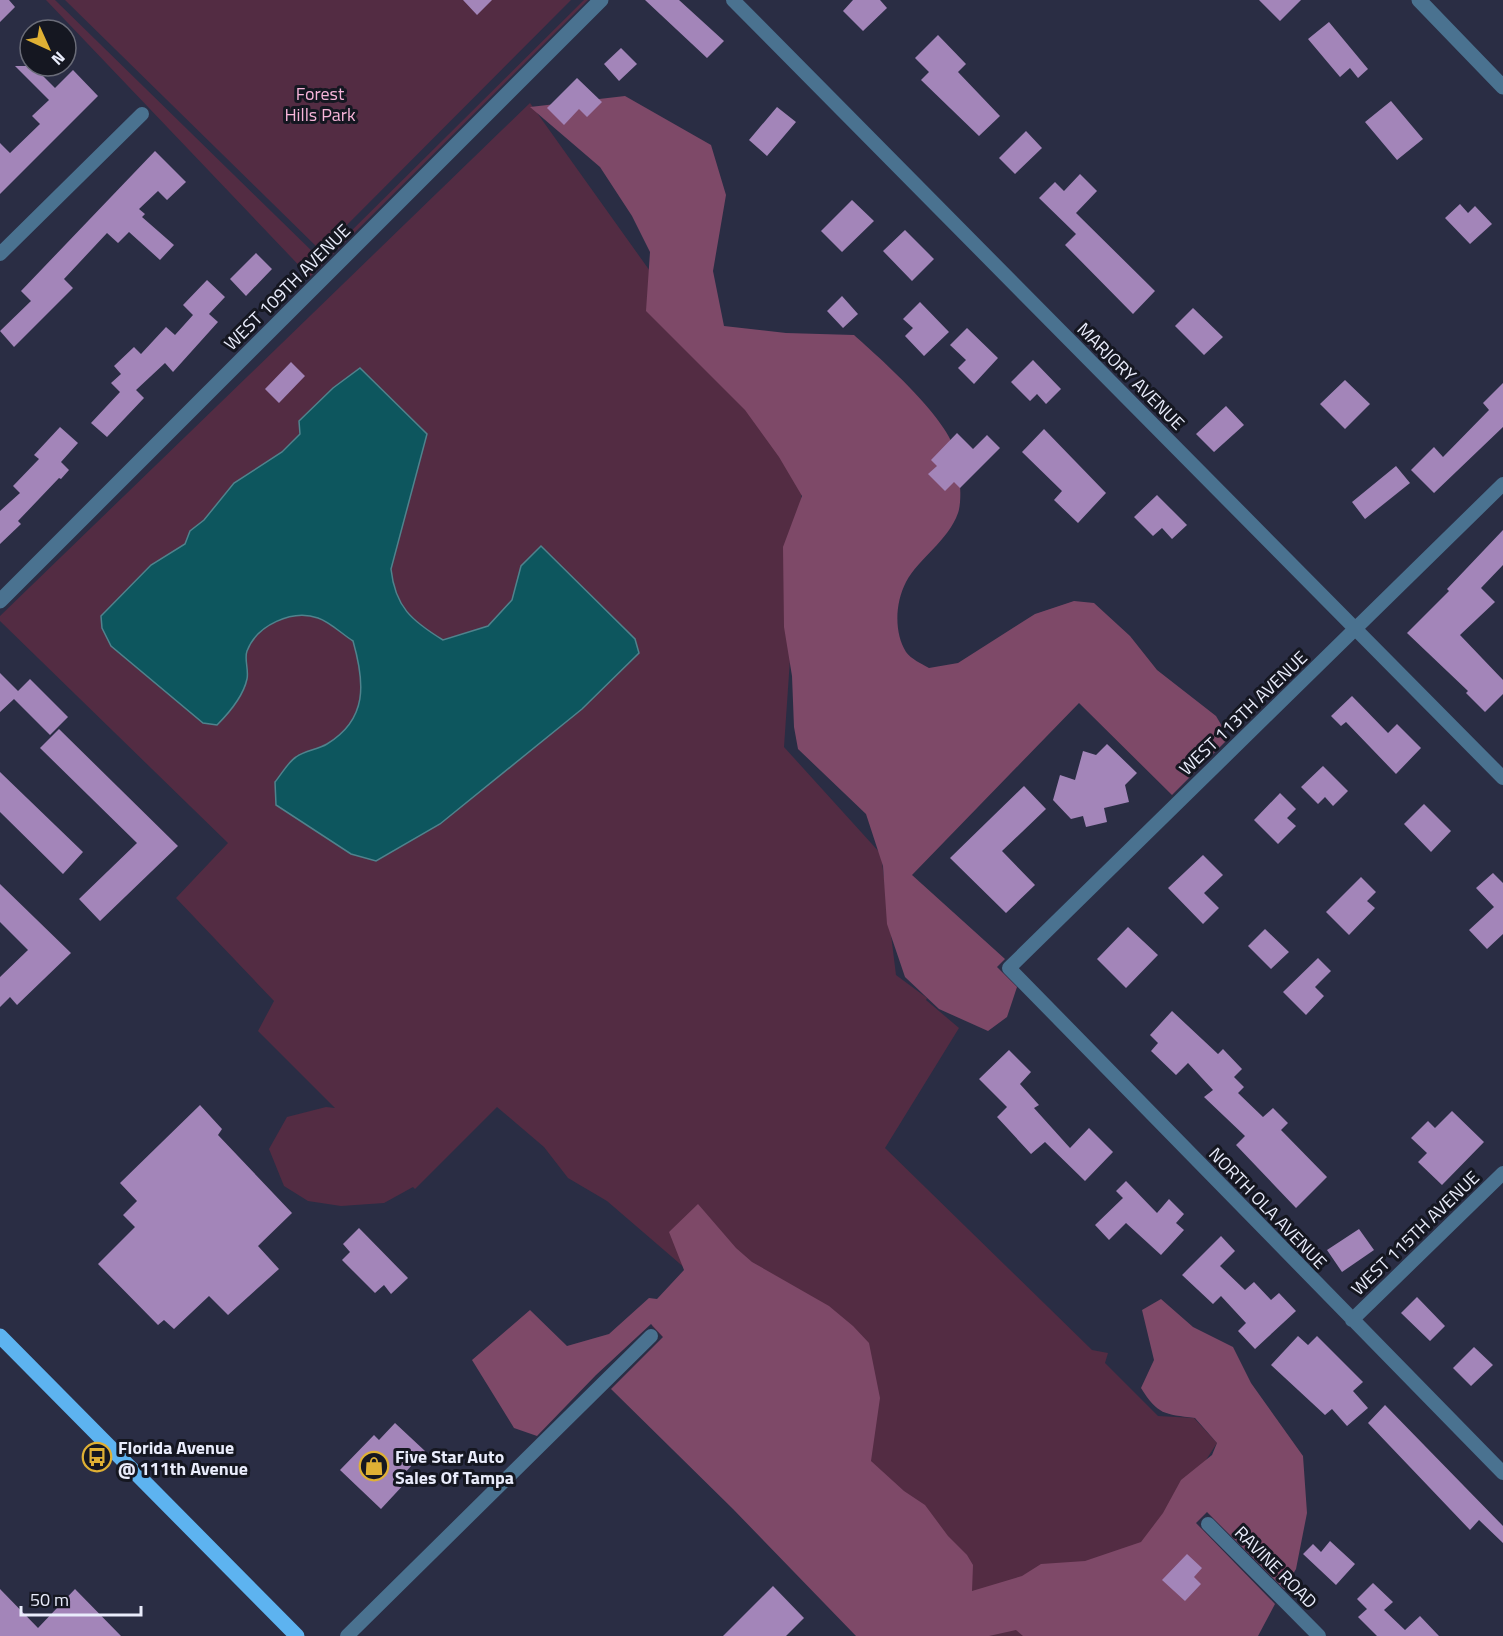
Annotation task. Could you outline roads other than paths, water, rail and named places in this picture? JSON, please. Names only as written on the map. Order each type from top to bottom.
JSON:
[{"type":"main road","points":[[0,1336],[297,1636]]},
{"type":"street","name":"WEST 109TH AVENUE","points":[[0,601],[601,0]]},
{"type":"street","name":"MARJORY AVENUE","points":[[733,0],[1503,778]]},
{"type":"street","points":[[1419,0],[1503,87]]},
{"type":"street","points":[[0,254],[142,114]]},
{"type":"street","name":"WEST 113TH AVENUE","points":[[1009,968],[1503,484]]},
{"type":"street","name":"NORTH OLA AVENUE","points":[[1009,968],[1503,1473]]},
{"type":"street","name":"WEST 115TH AVENUE","points":[[1352,1320],[1503,1173]]},
{"type":"street","points":[[346,1636],[651,1336]]},
{"type":"street","name":"RAVINE ROAD","points":[[1208,1524],[1319,1636]]},
{"type":"place","name":"Florida Avenue @ 111th Avenue","points":[[97,1457]]},
{"type":"place","name":"Five Star Auto Sales Of Tampa","points":[[374,1466]]},
{"type":"park label","name":"Forest Hills Park","points":[[320,103]]}]
